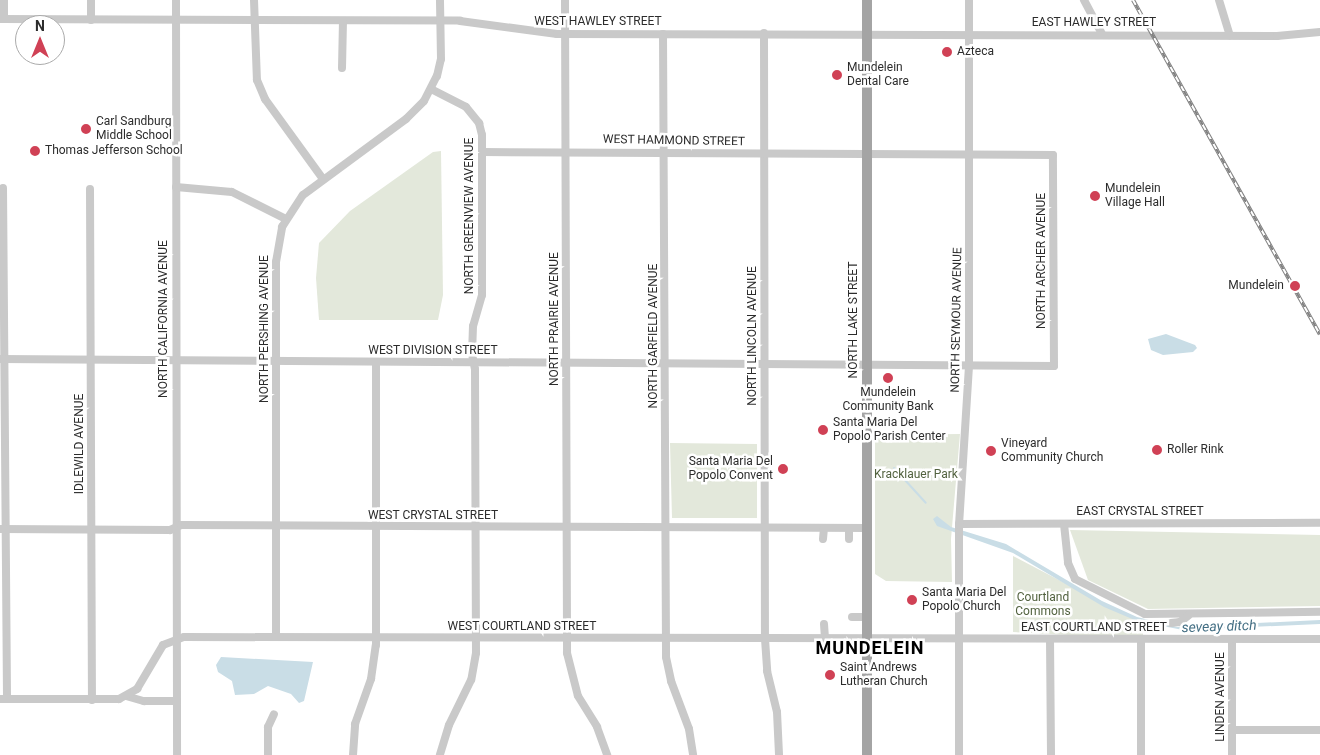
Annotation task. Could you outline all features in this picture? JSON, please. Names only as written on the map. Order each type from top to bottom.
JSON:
[{"type":"main road","name":"NORTH LAKE STREET","points":[[867,0],[867,755]]},
{"type":"street","points":[[2,19],[4,0]]},
{"type":"street","points":[[91,0],[91,20]]},
{"type":"street","name":"NORTH CALIFORNIA AVENUE","points":[[176,0],[177,755]]},
{"type":"street","points":[[254,0],[257,80],[265,100],[324,179]]},
{"type":"street","points":[[431,89],[441,60],[440,0]]},
{"type":"street","name":"NORTH PRAIRIE AVENUE","points":[[565,0],[567,638],[574,686],[596,726],[606,755]]},
{"type":"street","name":"NORTH SEYMOUR AVENUE","points":[[960,755],[959,524],[969,366],[969,0]]},
{"type":"street","points":[[1084,0],[1102,34]]},
{"type":"street","points":[[1218,0],[1230,35]]},
{"type":"street","name":"WEST HAWLEY STREET","points":[[2,19],[441,21],[565,34],[867,33]]},
{"type":"street","points":[[342,68],[343,21]]},
{"type":"street","name":"EAST HAWLEY STREET","points":[[867,33],[1230,35],[1320,32]]},
{"type":"street","name":"NORTH LINCOLN AVENUE","points":[[764,33],[765,639],[767,671],[777,712],[778,755]]},
{"type":"street","name":"NORTH GARFIELD AVENUE","points":[[664,34],[666,638],[671,681],[689,729],[693,755]]},
{"type":"street","name":"NORTH PERSHING AVENUE","points":[[276,636],[276,248],[286,219],[303,195],[406,120],[431,89]]},
{"type":"street","name":"NORTH GREENVIEW AVENUE","points":[[431,89],[466,107],[474,115],[479,123],[482,152],[482,278],[472,337],[474,362],[476,638],[471,680],[449,725],[440,755]]},
{"type":"street","name":"WEST HAMMOND STREET","points":[[482,152],[1053,155]]},
{"type":"street","name":"NORTH ARCHER AVENUE","points":[[1053,155],[1054,366]]},
{"type":"street","points":[[176,187],[232,192],[286,219]]},
{"type":"street","points":[[3,188],[3,699],[92,700],[126,696],[144,701],[177,701]]},
{"type":"street","name":"IDLEWILD AVENUE","points":[[90,189],[92,700]]},
{"type":"street","name":"WEST DIVISION STREET","points":[[3,359],[1054,366]]},
{"type":"street","points":[[354,755],[355,724],[375,661],[376,362]]},
{"type":"street","name":"EAST CRYSTAL STREET","points":[[959,524],[1320,523]]},
{"type":"street","points":[[1064,524],[1068,563],[1075,579],[1145,614],[1189,615],[1320,612]]},
{"type":"street","name":"WEST CRYSTAL STREET","points":[[3,529],[92,530],[276,526],[867,528]]},
{"type":"street","points":[[824,528],[824,539]]},
{"type":"street","points":[[849,528],[849,539]]},
{"type":"street","points":[[1171,623],[1180,622],[1189,615]]},
{"type":"street","points":[[852,617],[867,617]]},
{"type":"street","points":[[824,624],[825,640]]},
{"type":"street","name":"WEST COURTLAND STREET","points":[[177,638],[276,636],[867,640]]},
{"type":"street","points":[[126,696],[144,680],[159,650],[177,638]]},
{"type":"street","points":[[1050,639],[1050,755]]},
{"type":"street","points":[[1141,639],[1141,755]]},
{"type":"street","name":"LINDEN AVENUE","points":[[1232,639],[1232,755]]},
{"type":"street","name":"EAST COURTLAND STREET","points":[[867,640],[1320,639]]},
{"type":"street","points":[[268,755],[268,727],[274,714]]},
{"type":"street","points":[[1232,730],[1320,730]]},
{"type":"green space","points":[[441,151],[443,295],[438,320],[319,320],[316,278],[319,243],[350,211],[433,152]]},
{"type":"green space","name":"Kracklauer Park","points":[[960,434],[951,539],[952,582],[886,581],[875,574],[875,435]]},
{"type":"green space","points":[[670,443],[757,444],[757,518],[672,518]]},
{"type":"green space","points":[[1070,530],[1320,535],[1320,606],[1148,609],[1088,580]]},
{"type":"green space","name":"Courtland Commons","points":[[1013,556],[1143,624],[1143,639],[1013,632]]},
{"type":"water","points":[[1166,334],[1195,345],[1197,348],[1193,352],[1163,355],[1151,350],[1148,339]]},
{"type":"water","name":"seveay ditch","points":[[937,516],[951,527],[1006,544],[1102,601],[1137,617],[1177,627],[1320,620],[1320,624],[1183,630],[1137,621],[1104,607],[1013,553],[937,526],[933,519]]},
{"type":"water","points":[[221,657],[313,662],[304,701],[299,703],[291,694],[268,686],[254,694],[235,695],[232,681],[218,672],[216,665]]},
{"type":"waterway","points":[[894,468],[926,503]]},
{"type":"railway","points":[[1133,0],[1320,334]]},
{"type":"place","name":"Azteca","points":[[947,52]]},
{"type":"place","name":"Mundelein Dental Care","points":[[837,75]]},
{"type":"place","name":"Carl Sandburg Middle School","points":[[86,129]]},
{"type":"place","name":"Thomas Jefferson School","points":[[35,151]]},
{"type":"place","name":"Mundelein Village Hall","points":[[1095,196]]},
{"type":"place","name":"Mundelein","points":[[1295,286]]},
{"type":"place","name":"Mundelein Community Bank","points":[[888,378]]},
{"type":"place","name":"Santa Maria Del Popolo Parish Center","points":[[823,430]]},
{"type":"place","name":"Roller Rink","points":[[1157,450]]},
{"type":"place","name":"Vineyard Community Church","points":[[991,451]]},
{"type":"place","name":"Santa Maria Del Popolo Convent","points":[[783,469]]},
{"type":"place","name":"Santa Maria Del Popolo Church","points":[[912,600]]},
{"type":"place","name":"Saint Andrews Lutheran Church","points":[[830,675]]},
{"type":"district","name":"MUNDELEIN","points":[[870,648]]}]
